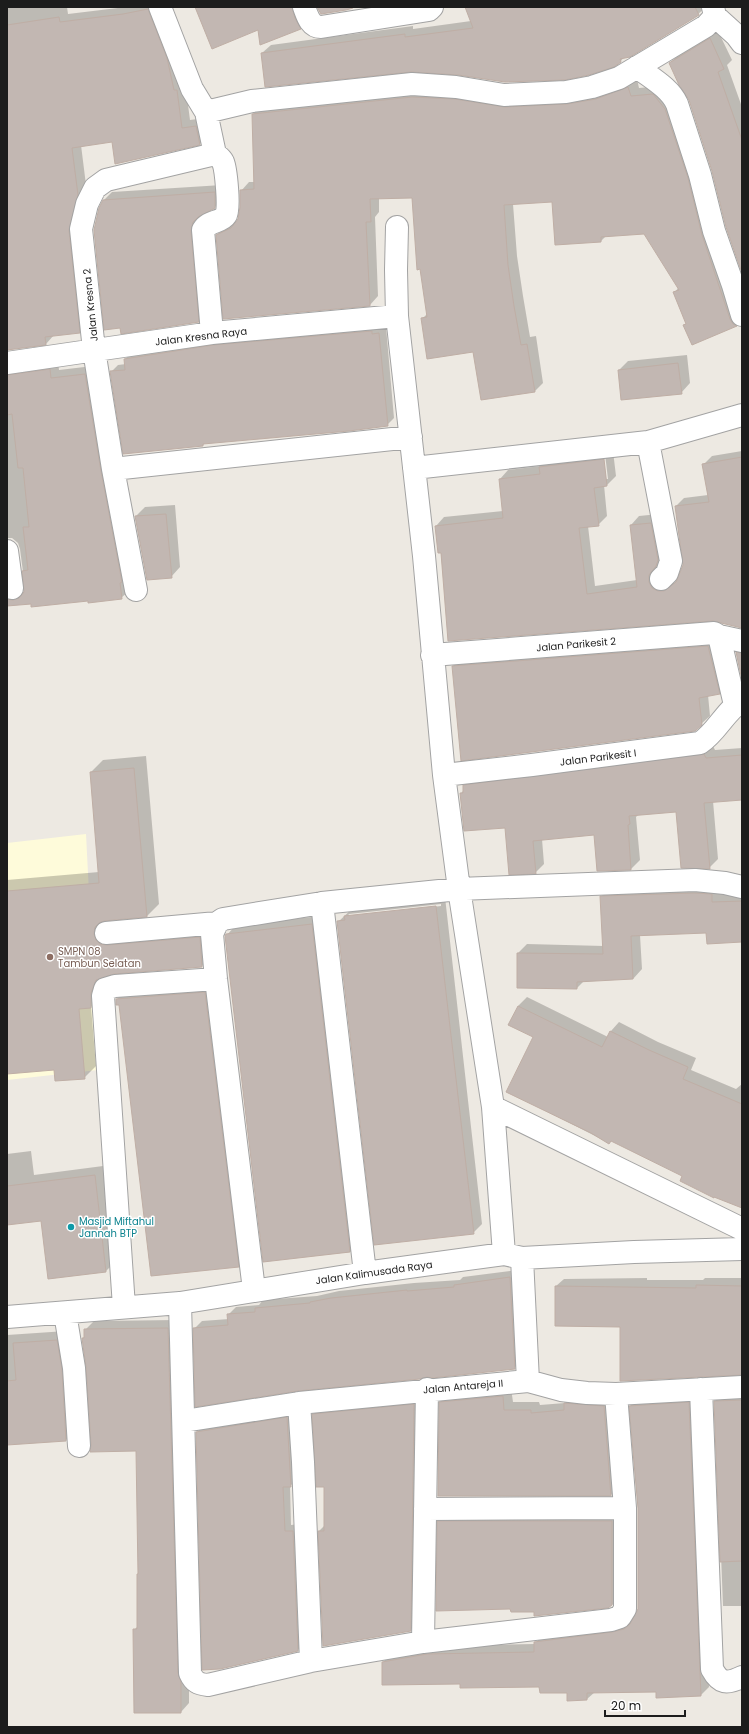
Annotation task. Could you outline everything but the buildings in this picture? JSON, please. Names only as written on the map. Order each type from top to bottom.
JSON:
[{"type":"street","points":[[160,7],[192,88],[206,112],[214,154],[221,158],[224,164],[228,207],[227,214],[224,218],[206,225],[203,230],[212,333]]},
{"type":"street","points":[[304,7],[312,23],[317,27],[429,10],[432,7]]},
{"type":"street","points":[[206,112],[252,101],[412,84],[456,87],[504,95],[566,92],[592,87],[619,78],[706,26],[714,12],[740,37]]},
{"type":"street","points":[[637,67],[668,91],[674,97],[677,104],[700,175],[714,231],[734,285],[742,315]]},
{"type":"street","name":"Jalan Kresna 2","points":[[136,590],[113,469],[94,350],[81,229],[86,204],[95,188],[106,180],[214,154]]},
{"type":"street","points":[[397,227],[397,316],[411,437],[444,775],[459,889],[493,1106],[528,1380]]},
{"type":"street","name":"Jalan Kresna Raya","points":[[7,363],[212,333],[397,316]]},
{"type":"street","points":[[414,468],[648,442],[742,415]]},
{"type":"street","points":[[113,469],[411,437]]},
{"type":"street","points":[[648,442],[671,561],[667,573],[661,579]]},
{"type":"street","points":[[7,551],[12,588]]},
{"type":"street","name":"Jalan Parikesit 2","points":[[432,655],[714,633],[720,636],[742,641]]},
{"type":"street","points":[[720,636],[739,703]]},
{"type":"street","name":"Jalan Parikesit I","points":[[444,775],[700,743],[708,738],[739,703]]},
{"type":"street","points":[[106,933],[217,923],[223,919],[322,903],[459,889],[695,880],[725,883],[742,887]]},
{"type":"street","points":[[322,903],[365,1273]]},
{"type":"street","points":[[217,923],[212,934],[216,979],[254,1290]]},
{"type":"street","points":[[124,1307],[103,996],[105,988],[216,979]]},
{"type":"street","points":[[493,1106],[742,1229]]},
{"type":"street","name":"Jalan Kalimusada Raya","points":[[7,1317],[180,1303],[365,1273],[513,1256],[742,1249]]},
{"type":"street","points":[[180,1303],[190,1673],[194,1680],[200,1684],[208,1685],[311,1661],[423,1642],[611,1620],[620,1616],[625,1609],[625,1508],[616,1394]]},
{"type":"street","points":[[65,1312],[74,1368],[79,1446]]},
{"type":"street","name":"Jalan Antareja II","points":[[184,1421],[298,1403],[528,1380],[561,1390],[616,1394],[742,1387]]},
{"type":"street","points":[[423,1642],[427,1389]]},
{"type":"street","points":[[701,1390],[712,1669],[717,1678],[725,1682],[742,1677]]},
{"type":"street","points":[[298,1403],[303,1462],[311,1661]]},
{"type":"street","points":[[425,1508],[625,1508]]},
{"type":"shaded area","name":"SMPN 08 Tambun Selatan","points":[[86,834],[98,1070],[7,1080],[7,843]]},
{"type":"place","name":"SMPN 08 Tambun Selatan","points":[[50,957]]},
{"type":"place","name":"Masjid Miftahul Jannah BTP","points":[[71,1227]]}]
